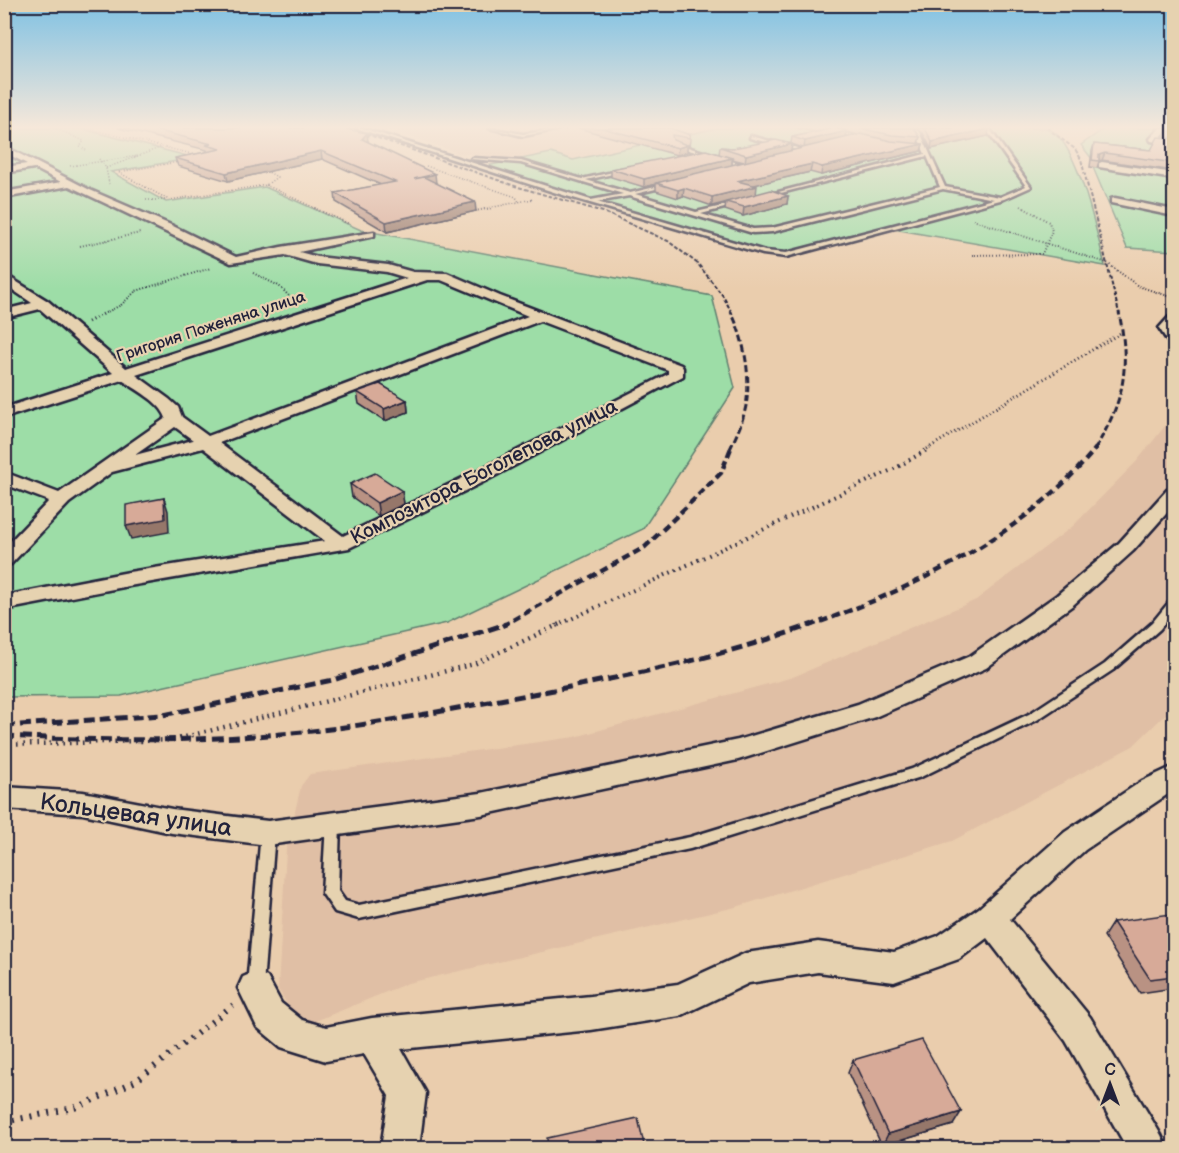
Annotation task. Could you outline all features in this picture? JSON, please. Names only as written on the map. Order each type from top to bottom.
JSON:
[{"type":"street","points":[[4,195],[69,183],[167,227],[235,261],[370,234]]},
{"type":"street","points":[[1115,201],[1174,213]]},
{"type":"street","points":[[281,250],[317,260],[388,269],[412,276],[443,276],[540,316]]},
{"type":"street","name":"Григория Поженяна улица","points":[[4,413],[428,275]]},
{"type":"street","points":[[4,278],[43,304],[124,374],[172,410],[175,419],[342,543]]},
{"type":"street","points":[[4,314],[43,304]]},
{"type":"street","points":[[102,469],[207,442],[540,316]]},
{"type":"street","name":"Композитора Боголепова улица","points":[[4,603],[342,543],[481,477],[675,376],[676,368],[540,316]]},
{"type":"street","points":[[1174,320],[1166,328],[1174,340]]},
{"type":"street","points":[[4,560],[62,499],[175,419]]},
{"type":"street","points":[[4,477],[42,494],[62,499]]},
{"type":"street","name":"Кольцевая улица","points":[[4,798],[83,803],[172,821],[268,833],[481,804],[614,778],[738,750],[866,711],[978,662],[1065,600],[1126,547],[1174,494]]},
{"type":"street","points":[[255,988],[269,1015],[293,1035],[326,1044],[372,1035],[591,1013],[680,1000],[746,968],[818,957],[894,967],[948,948],[990,918],[1075,842],[1152,789],[1174,777]]},
{"type":"street","points":[[990,918],[1078,1029],[1148,1149]]},
{"type":"street","points":[[372,1035],[408,1093],[400,1149]]},
{"type":"lane","points":[[528,182],[765,253],[786,255],[1004,198],[1029,186],[1026,182]]},
{"type":"lane","points":[[590,182],[753,231],[772,230],[943,188],[1004,198]]},
{"type":"lane","points":[[590,201],[676,182]]},
{"type":"lane","points":[[762,196],[814,182]]},
{"type":"lane","points":[[940,182],[943,188]]},
{"type":"lane","points":[[695,214],[740,202]]},
{"type":"lane","points":[[333,823],[330,893],[340,907],[359,912],[690,843],[916,773],[1033,717],[1109,667],[1156,626],[1174,603]]},
{"type":"lane","points":[[255,988],[268,833]]},
{"type":"path","points":[[108,182],[110,186]]},
{"type":"path","points":[[136,182],[169,200],[266,185],[270,182]]},
{"type":"path","points":[[266,185],[370,234]]},
{"type":"path","points":[[475,211],[526,200],[550,199],[565,194]]},
{"type":"path","points":[[972,255],[1042,254],[1052,231],[1049,222],[1004,198]]},
{"type":"path","points":[[943,214],[1006,230],[1046,245],[1107,263],[1120,276],[1143,290],[1174,298]]},
{"type":"path","points":[[80,246],[167,227]]},
{"type":"path","points":[[76,333],[93,317],[121,305],[136,291],[235,261],[279,286],[289,296],[285,322]]},
{"type":"path","points":[[4,745],[173,740],[474,664],[896,468],[1122,332]]},
{"type":"path","points":[[4,1122],[78,1107],[136,1081],[255,988]]},
{"type":"shaded area","points":[[1165,426],[1174,429],[1174,706],[1133,746],[952,841],[736,907],[408,983],[301,1027],[278,989],[286,850],[301,786],[310,774],[575,737],[793,677],[976,600],[1073,526],[1137,461]]},
{"type":"green space","points":[[4,182],[129,182],[166,202],[265,187],[361,230],[712,296],[735,388],[643,529],[447,623],[121,696],[5,697]]},
{"type":"green space","points":[[530,182],[1082,182],[1105,266],[893,229],[929,219],[776,257]]},
{"type":"green space","points":[[1099,182],[1174,182],[1174,251],[1127,248]]},
{"type":"building","points":[[395,182],[434,182],[475,202],[386,222],[335,193]]},
{"type":"building","points":[[740,182],[757,186],[712,197],[684,188],[678,190],[656,183]]},
{"type":"building","points":[[771,190],[788,196],[744,207],[726,202]]},
{"type":"building","points":[[380,384],[407,400],[384,409],[357,392]]},
{"type":"building","points":[[375,473],[402,491],[377,503],[350,484]]},
{"type":"building","points":[[164,498],[165,519],[126,526],[126,505]]},
{"type":"building","points":[[1171,914],[1174,919],[1174,976],[1150,979],[1113,922]]},
{"type":"building","points":[[922,1040],[961,1112],[888,1134],[853,1060]]},
{"type":"building","points":[[638,1118],[645,1149],[548,1149],[547,1138]]},
{"type":"railway","points":[[503,182],[603,212],[668,241],[698,264],[723,296],[732,313]]},
{"type":"railway","points":[[1087,182],[1119,313]]},
{"type":"railway","points":[[730,449],[743,418],[748,389],[744,348],[731,312]]},
{"type":"railway","points":[[1095,449],[1113,415],[1122,383],[1124,350],[1119,312]]},
{"type":"railway","points":[[505,624],[645,547],[721,473],[731,448]]},
{"type":"railway","points":[[809,626],[889,594],[965,556],[1035,508],[1067,480],[1096,448]]},
{"type":"railway","points":[[4,726],[163,715],[333,680],[505,624]]},
{"type":"railway","points":[[4,736],[127,740],[208,739],[355,726],[636,674],[743,647],[813,624]]}]
